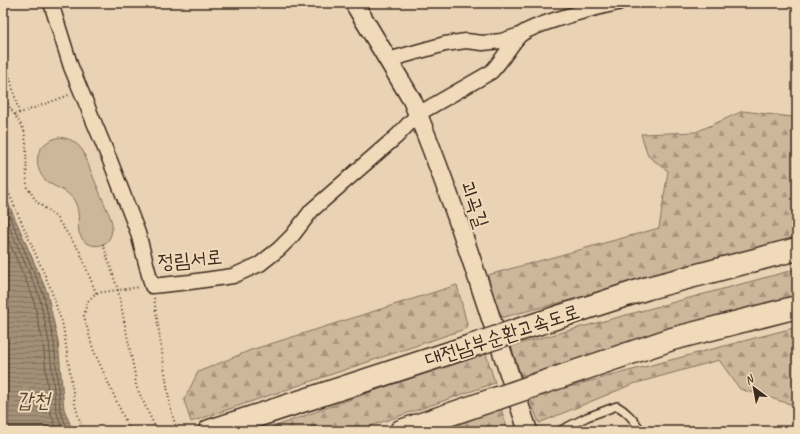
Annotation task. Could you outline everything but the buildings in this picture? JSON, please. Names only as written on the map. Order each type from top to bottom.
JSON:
[{"type":"highway","name":"대전남부순환고속도로","points":[[210,431],[648,288],[797,249]]},
{"type":"highway","points":[[401,431],[672,338],[797,307]]},
{"type":"street","name":"정림서로","points":[[51,3],[71,67],[138,233],[152,286],[233,276],[260,264],[279,249],[292,236],[312,210],[386,146],[418,114],[491,72],[501,62],[520,35]]},
{"type":"street","name":"괴곡길","points":[[354,3],[412,100],[418,114],[448,191],[528,431]]},
{"type":"street","points":[[388,60],[444,44],[466,41],[483,43],[501,41],[520,35],[536,27],[585,11],[618,3]]},
{"type":"lane","points":[[558,431],[587,417],[617,406],[625,410],[632,417],[642,431]]},
{"type":"path","points":[[3,50],[19,113]]},
{"type":"path","points":[[15,115],[80,90]]},
{"type":"path","points":[[3,97],[24,130],[26,144],[27,187],[37,202],[56,217],[80,252],[96,293]]},
{"type":"path","points":[[3,180],[50,287],[63,326],[75,405],[83,431]]},
{"type":"path","points":[[103,244],[118,290],[135,374],[136,386],[157,431]]},
{"type":"path","points":[[130,431],[93,349],[84,316],[87,302],[96,293],[152,286],[170,406],[177,431]]},
{"type":"green space","points":[[743,111],[792,117],[797,120],[797,242],[500,318],[488,275],[659,228],[668,171],[648,156],[641,134],[696,132]]},
{"type":"green space","points":[[59,137],[73,141],[83,151],[112,223],[111,236],[104,244],[96,246],[84,241],[79,233],[78,212],[73,198],[49,183],[41,175],[38,158],[41,148],[48,142]]},
{"type":"green space","points":[[797,269],[797,302],[521,376],[511,346]]},
{"type":"green space","points":[[457,285],[468,328],[191,422],[184,400],[198,372],[251,350]]},
{"type":"green space","points":[[797,327],[797,406],[740,389],[719,360],[633,384],[539,423],[529,397]]},
{"type":"green space","points":[[486,354],[495,383],[356,431],[262,431],[396,383]]},
{"type":"green space","points":[[501,409],[508,431],[437,431]]},
{"type":"water","name":"갑천","points":[[3,191],[47,292],[58,341],[64,409],[73,431],[3,431]]}]
